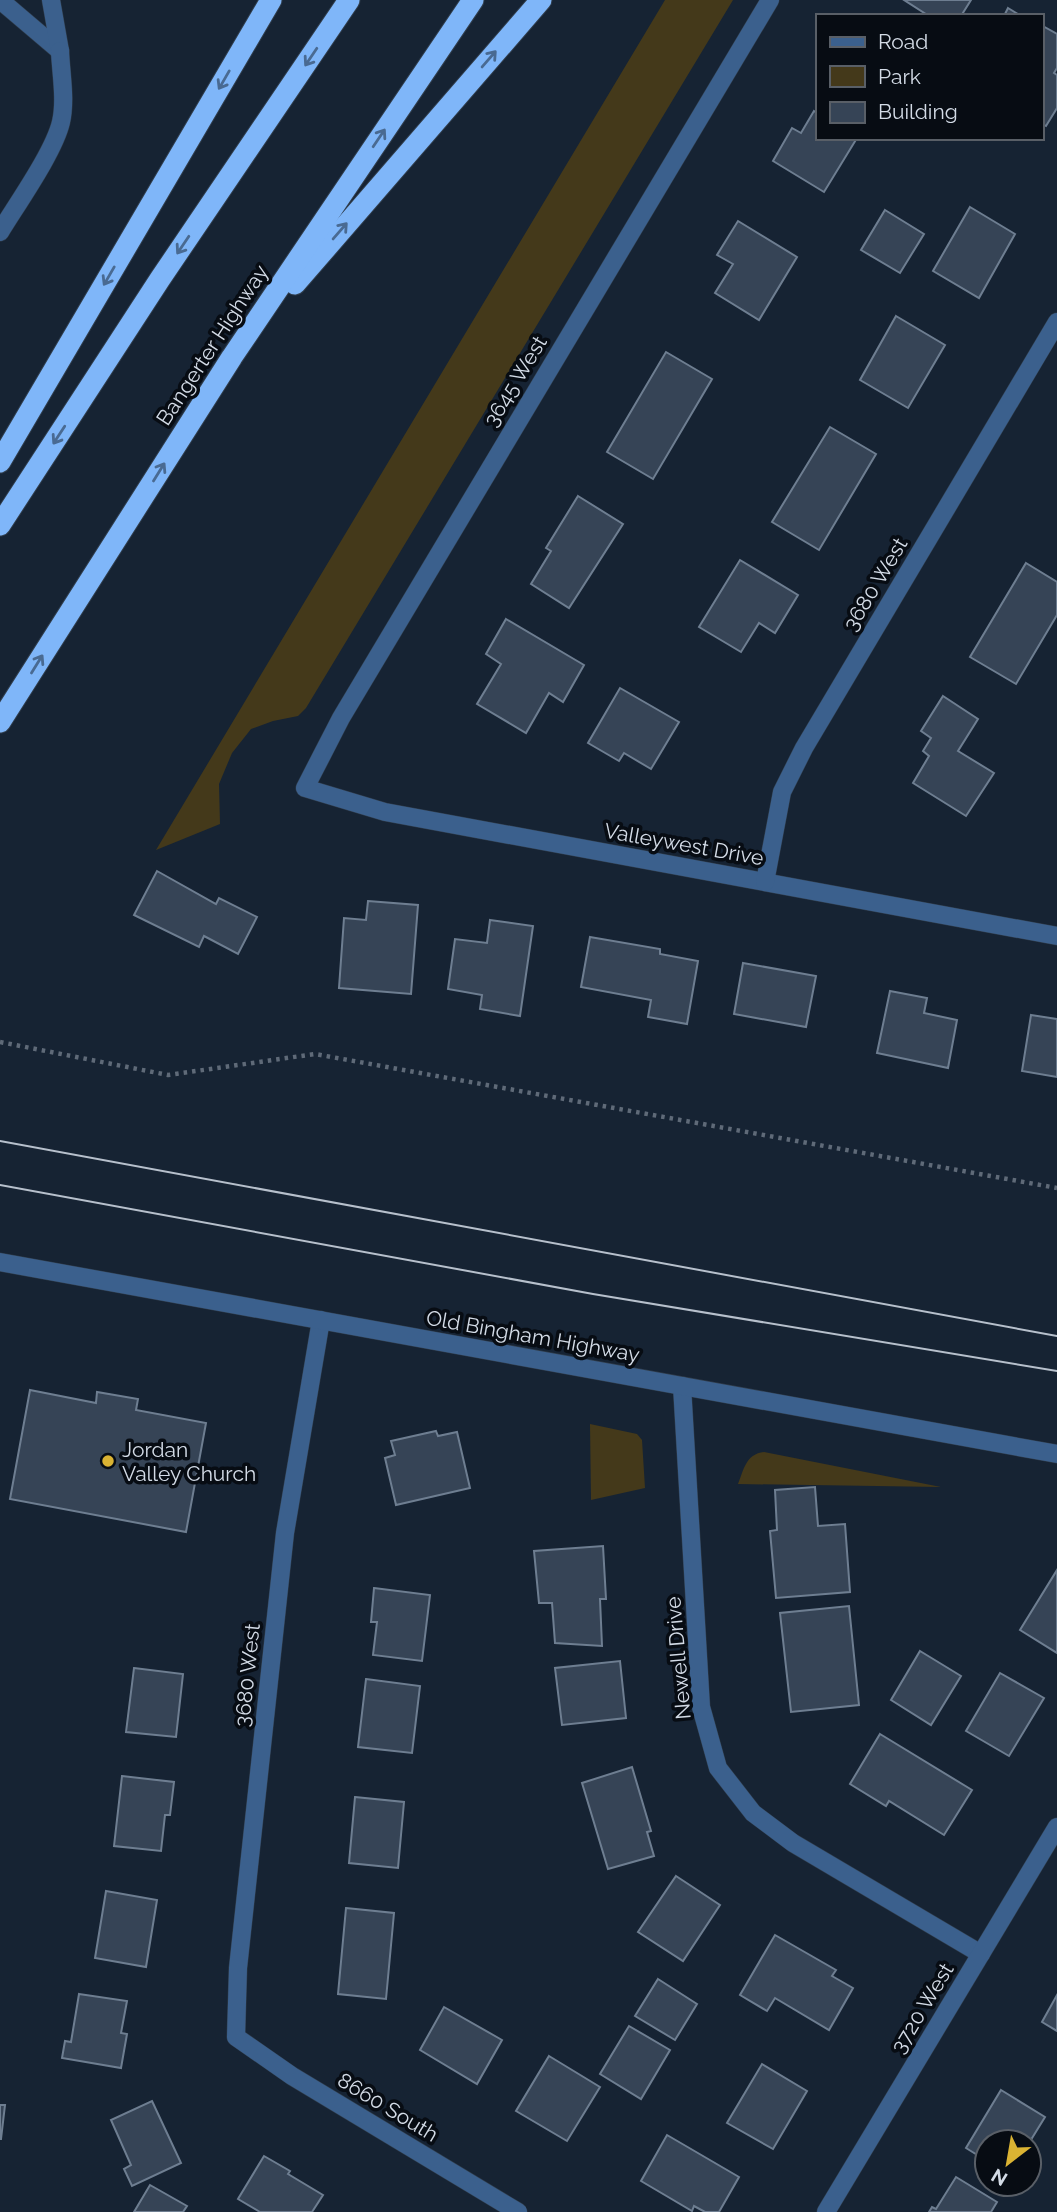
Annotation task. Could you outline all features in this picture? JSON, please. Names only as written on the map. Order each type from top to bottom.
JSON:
[{"type":"highway","points":[[0,462],[271,0]]},
{"type":"highway","points":[[0,526],[160,279],[349,0]]},
{"type":"highway","name":"Bangerter Highway","points":[[0,722],[232,357],[473,0]]},
{"type":"highway","points":[[232,357],[541,0]]},
{"type":"street","points":[[0,0],[60,51]]},
{"type":"street","points":[[0,232],[50,148],[61,124],[63,104],[60,51],[51,0]]},
{"type":"street","name":"3645 West","points":[[305,788],[348,706],[770,0]]},
{"type":"street","name":"3680 West","points":[[765,882],[782,792],[799,759],[1057,322]]},
{"type":"street","name":"Valleywest Drive","points":[[305,788],[385,812],[1057,936]]},
{"type":"street","name":"Old Bingham Highway","points":[[0,1262],[1057,1454]]},
{"type":"street","name":"3680 West","points":[[236,2037],[238,1968],[285,1533],[321,1320]]},
{"type":"street","name":"Newell Drive","points":[[682,1386],[701,1707],[718,1768],[753,1813],[793,1843],[981,1954]]},
{"type":"street","name":"3720 West","points":[[826,2212],[1057,1827]]},
{"type":"street","name":"8660 South","points":[[236,2037],[292,2076],[518,2212]]},
{"type":"path","points":[[0,1042],[168,1075],[315,1055],[1057,1188]]},
{"type":"green space","points":[[665,0],[733,0],[306,708],[298,716],[251,729],[232,753],[219,784],[220,824],[156,850]]},
{"type":"green space","points":[[590,1424],[637,1434],[642,1440],[645,1488],[591,1500]]},
{"type":"green space","points":[[764,1452],[941,1487],[738,1484],[749,1459]]},
{"type":"building","points":[[904,0],[971,0],[962,14],[926,14]]},
{"type":"building","points":[[1008,8],[1018,14],[1005,14]]},
{"type":"building","points":[[1043,26],[1057,34],[1057,68],[1054,73],[1057,75],[1057,108],[1046,126],[1043,124]]},
{"type":"building","points":[[814,111],[816,140],[856,140],[824,192],[773,161],[792,128],[801,133]]},
{"type":"building","points":[[970,207],[1015,234],[979,298],[933,271]]},
{"type":"building","points":[[885,210],[924,234],[900,273],[861,250]]},
{"type":"building","points":[[738,221],[797,257],[759,320],[715,293],[733,264],[717,255]]},
{"type":"building","points":[[896,316],[945,345],[908,408],[860,380]]},
{"type":"building","points":[[666,352],[712,379],[653,479],[607,452]]},
{"type":"building","points":[[830,427],[876,454],[819,550],[772,522]]},
{"type":"building","points":[[578,496],[623,524],[569,608],[531,584],[551,551],[546,548]]},
{"type":"building","points":[[740,560],[798,595],[775,633],[759,623],[741,652],[699,627]]},
{"type":"building","points":[[1026,563],[1057,582],[1057,615],[1016,684],[970,657]]},
{"type":"building","points":[[506,619],[584,665],[563,702],[549,693],[526,733],[477,704],[501,664],[486,654]]},
{"type":"building","points":[[620,688],[679,722],[651,769],[624,753],[619,761],[588,743]]},
{"type":"building","points":[[943,696],[978,719],[958,751],[994,773],[966,816],[913,783],[929,756],[923,751],[931,738],[921,731]]},
{"type":"building","points":[[157,871],[216,904],[219,898],[257,917],[238,954],[204,936],[199,947],[134,915]]},
{"type":"building","points":[[368,901],[418,905],[411,994],[339,988],[344,918],[366,920]]},
{"type":"building","points":[[490,920],[533,926],[520,1016],[480,1009],[482,995],[448,989],[455,939],[487,943]]},
{"type":"building","points":[[590,937],[660,949],[660,954],[698,961],[687,1024],[648,1017],[651,1000],[581,987]]},
{"type":"building","points":[[743,963],[816,976],[806,1027],[734,1014]]},
{"type":"building","points":[[890,991],[927,998],[924,1013],[957,1020],[948,1068],[877,1053]]},
{"type":"building","points":[[1031,1015],[1057,1019],[1057,1077],[1022,1071]]},
{"type":"building","name":"Jordan Valley Church","points":[[30,1390],[96,1403],[97,1392],[138,1399],[136,1410],[206,1423],[186,1532],[10,1499]]},
{"type":"building","points":[[436,1431],[438,1436],[457,1432],[470,1488],[396,1505],[385,1458],[395,1455],[391,1441]]},
{"type":"building","points":[[815,1487],[818,1526],[845,1524],[850,1592],[776,1598],[770,1531],[777,1530],[775,1490]]},
{"type":"building","points":[[603,1546],[606,1599],[600,1599],[602,1646],[555,1643],[552,1603],[539,1603],[534,1551]]},
{"type":"building","points":[[1057,1570],[1057,1653],[1020,1630]]},
{"type":"building","points":[[374,1588],[430,1595],[422,1661],[373,1655],[377,1622],[371,1622]]},
{"type":"building","points":[[849,1606],[859,1705],[791,1712],[780,1613]]},
{"type":"building","points":[[920,1651],[961,1676],[931,1725],[891,1700]]},
{"type":"building","points":[[620,1661],[626,1718],[562,1725],[555,1668]]},
{"type":"building","points":[[134,1668],[183,1674],[176,1737],[126,1732]]},
{"type":"building","points":[[1000,1673],[1044,1698],[1009,1756],[966,1731]]},
{"type":"building","points":[[366,1679],[420,1686],[412,1753],[358,1747]]},
{"type":"building","points":[[880,1734],[972,1790],[944,1835],[889,1801],[886,1806],[850,1784]]},
{"type":"building","points":[[632,1767],[651,1831],[647,1832],[654,1856],[608,1869],[582,1783]]},
{"type":"building","points":[[122,1776],[174,1782],[170,1815],[165,1815],[161,1851],[114,1846]]},
{"type":"building","points":[[355,1797],[404,1802],[398,1868],[349,1863]]},
{"type":"building","points":[[676,1876],[720,1905],[683,1961],[638,1932]]},
{"type":"building","points":[[106,1891],[157,1900],[146,1967],[95,1958]]},
{"type":"building","points":[[346,1908],[394,1913],[386,1999],[338,1994]]},
{"type":"building","points":[[775,1935],[836,1970],[832,1976],[853,1988],[829,2030],[775,1998],[767,2011],[740,1995]]},
{"type":"building","points":[[658,1979],[697,2004],[675,2040],[635,2016]]},
{"type":"building","points":[[79,1994],[127,2001],[121,2033],[127,2034],[121,2068],[62,2058],[65,2041],[71,2042]]},
{"type":"building","points":[[1057,1995],[1057,2031],[1042,2022]]},
{"type":"building","points":[[444,2007],[502,2040],[477,2084],[420,2050]]},
{"type":"building","points":[[629,2026],[670,2050],[641,2099],[600,2074]]},
{"type":"building","points":[[549,2056],[600,2087],[567,2141],[516,2111]]},
{"type":"building","points":[[762,2064],[807,2091],[773,2149],[727,2123]]},
{"type":"building","points":[[1001,2090],[1045,2117],[1038,2128],[978,2128]]},
{"type":"building","points":[[152,2101],[181,2163],[132,2186],[124,2169],[131,2165],[111,2120]]},
{"type":"building","points":[[0,2105],[5,2105],[1,2139],[0,2139]]},
{"type":"building","points":[[667,2135],[739,2177],[719,2212],[705,2212],[694,2206],[692,2211],[641,2181]]},
{"type":"building","points":[[973,2136],[973,2152],[966,2148]]},
{"type":"building","points":[[264,2156],[323,2195],[312,2212],[260,2212],[238,2199]]},
{"type":"building","points":[[956,2177],[973,2187],[973,2198],[990,2198],[997,2202],[991,2212],[929,2212],[932,2207],[936,2209]]},
{"type":"building","points":[[150,2185],[187,2206],[183,2212],[134,2212]]},
{"type":"tram line","points":[[0,1141],[1057,1336]]},
{"type":"tram line","points":[[0,1185],[593,1294],[1057,1371]]},
{"type":"place","name":"Jordan Valley Church","points":[[108,1461]]}]
